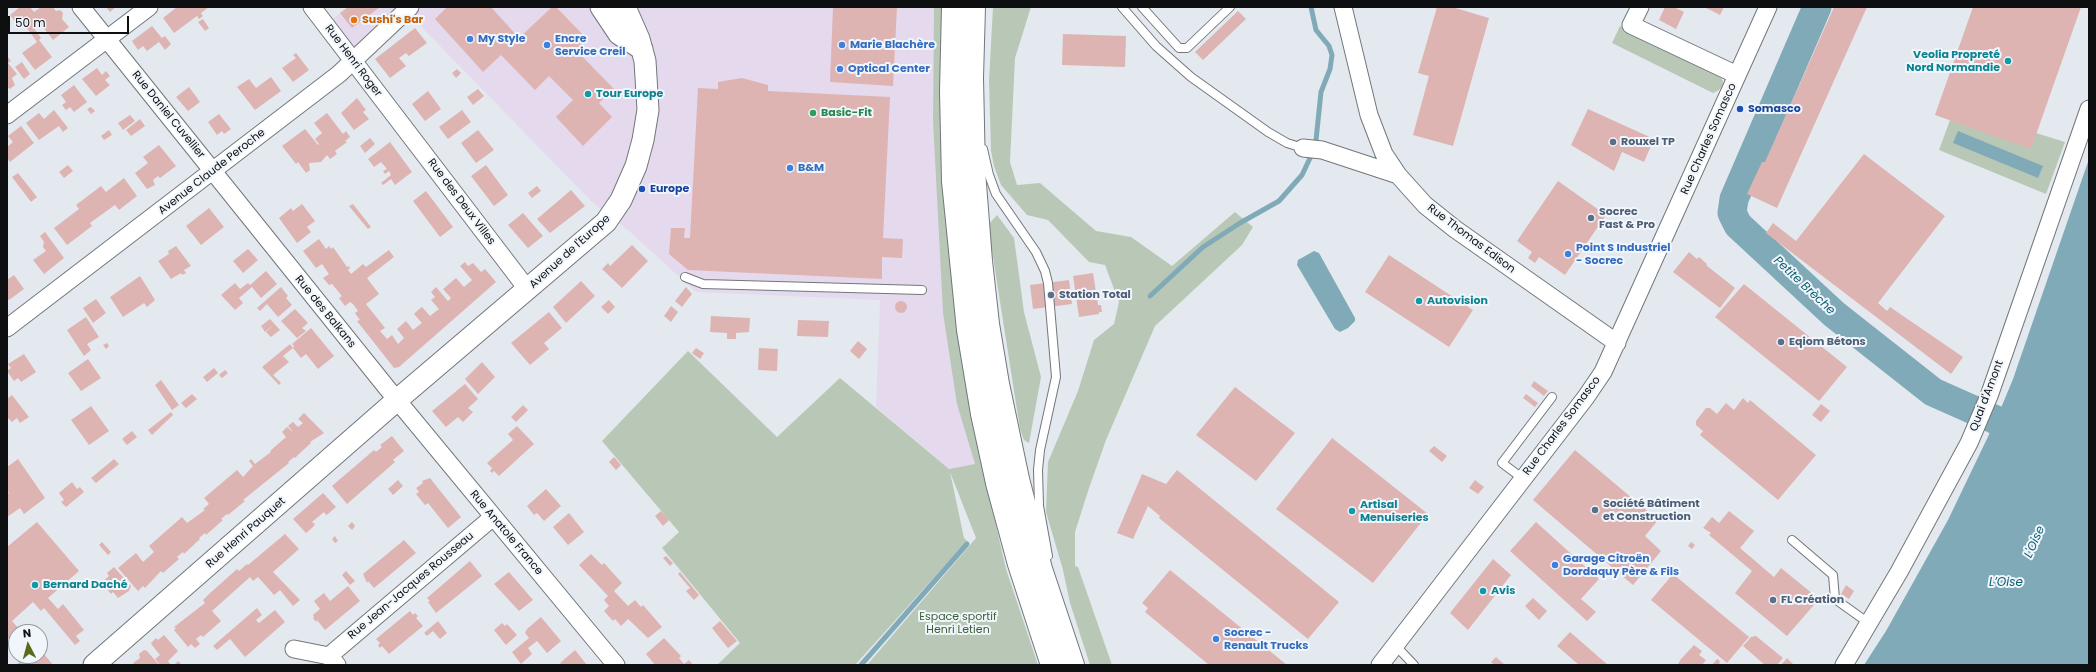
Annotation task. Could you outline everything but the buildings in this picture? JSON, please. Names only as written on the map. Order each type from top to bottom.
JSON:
[{"type":"highway","points":[[953,7],[951,91],[953,181],[968,330],[981,407],[997,483],[1018,564],[1052,665]]},
{"type":"highway","points":[[974,7],[972,78],[974,171],[984,293],[998,384],[1010,447],[1033,539],[1073,665]]},
{"type":"street","name":"Rue Daniel Cuvellier","points":[[81,7],[254,223]]},
{"type":"street","points":[[7,115],[149,7]]},
{"type":"street","name":"Rue Henri Roger","points":[[312,7],[393,114]]},
{"type":"street","name":"Avenue Claude Peroche","points":[[7,328],[354,62],[410,7]]},
{"type":"street","points":[[601,7],[619,34],[642,49]]},
{"type":"street","name":"Avenue de l'Europe","points":[[396,400],[528,290],[606,222],[624,193],[636,166],[644,140],[648,110],[646,72],[642,49],[625,7]]},
{"type":"street","name":"Rue Thomas Edison","points":[[1343,7],[1369,115],[1384,154],[1398,175],[1425,205],[1455,229],[1617,343]]},
{"type":"street","points":[[1640,7],[1631,25],[1737,75]]},
{"type":"street","name":"Rue Charles Somasco","points":[[1380,665],[1522,478],[1586,397],[1602,372],[1617,343],[1768,7]]},
{"type":"street","name":"Quai d'Amont","points":[[1844,665],[1870,624],[1969,443],[1989,396],[2089,109]]},
{"type":"street","name":"Rue des Deux Villes","points":[[393,114],[528,290]]},
{"type":"street","points":[[1303,148],[1322,150],[1398,175]]},
{"type":"street","name":"Rue des Balkans","points":[[254,223],[396,400]]},
{"type":"street","name":"Rue Anatole France","points":[[396,400],[616,665]]},
{"type":"street","name":"Rue Henri Pauquet","points":[[94,665],[396,400]]},
{"type":"street","name":"Rue Jean-Jacques Rousseau","points":[[294,649],[333,660],[493,517]]},
{"type":"lane","points":[[1122,7],[1137,29],[1191,77],[1268,132],[1288,143],[1303,148]]},
{"type":"lane","points":[[1142,7],[1179,48],[1187,48],[1230,7]]},
{"type":"lane","points":[[972,78],[983,149],[992,185],[1001,202],[1036,252],[1045,271],[1048,283],[1056,376],[1040,450],[1038,479],[1040,506],[1062,633]]},
{"type":"lane","points":[[685,277],[703,284],[922,290]]},
{"type":"lane","points":[[1522,478],[1502,463],[1552,397]]},
{"type":"lane","points":[[1792,540],[1833,575],[1835,599],[1870,624]]},
{"type":"lane","points":[[1395,645],[1414,665]]},
{"type":"shaded area","points":[[348,7],[939,7],[975,464],[949,469],[876,407],[880,300],[696,292],[628,230],[592,202],[406,11],[359,57],[331,20]]},
{"type":"green space","name":"Espace sportif Henri Letien","points":[[934,7],[943,7],[962,352],[973,425],[1006,569],[1038,665],[867,665],[976,538],[950,472],[964,538],[967,541],[855,665],[717,665],[740,643],[662,548],[679,532],[602,441],[688,351],[777,437],[840,378],[949,469],[975,464],[957,404],[943,313],[933,120]]},
{"type":"green space","points":[[993,7],[1031,7],[1015,58],[1010,162],[1017,185],[1040,183],[1096,231],[1131,237],[1172,266],[1235,212],[1253,227],[1242,245],[1155,326],[1106,440],[1089,488],[1075,532],[1075,566],[1078,567],[1112,665],[1090,665],[1070,603],[1063,570],[1046,512],[1048,462],[1078,391],[1094,340],[1114,324],[1119,302],[1105,265],[1089,262],[1048,220],[1027,215],[1001,185],[994,166],[991,151],[989,81]]},
{"type":"green space","points":[[1620,26],[1720,76],[1723,81],[1722,86],[1719,90],[1713,93],[1612,43]]},
{"type":"green space","points":[[1950,120],[2036,133],[2065,142],[2046,194],[1939,150]]},
{"type":"green space","points":[[997,215],[1014,238],[1024,312],[1041,377],[1029,443],[1024,440],[1020,429],[988,225]]},
{"type":"water","points":[[1958,131],[2043,166],[2038,178],[1953,143]]},
{"type":"water","name":"L’Oise","points":[[2089,159],[2089,665],[1864,665],[1886,631],[1948,520],[1996,420],[2013,379]]},
{"type":"water","points":[[1314,251],[1319,253],[1355,318],[1355,321],[1348,328],[1340,332],[1335,329],[1297,265],[1298,260]]},
{"type":"waterway","points":[[1311,7],[1316,30],[1329,46],[1332,55],[1330,69],[1321,92],[1316,140]]},
{"type":"waterway","name":"Petite Brèche","points":[[1817,7],[1734,199],[1732,213],[1738,225],[1834,314],[1933,392],[1996,420],[2026,447]]},
{"type":"waterway","points":[[1150,296],[1203,247],[1240,223],[1279,201],[1302,175],[1311,156]]},
{"type":"waterway","points":[[861,665],[967,544]]},
{"type":"place","name":"Sushi's Bar","points":[[354,20]]},
{"type":"place","name":"My Style","points":[[470,39]]},
{"type":"place","name":"Encre Service Creil","points":[[547,45]]},
{"type":"place","name":"Marie Blachère","points":[[842,45]]},
{"type":"place","name":"Veolia Propreté Nord Normandie","points":[[2008,61]]},
{"type":"place","name":"Optical Center","points":[[840,69]]},
{"type":"place","name":"Tour Europe","points":[[588,94]]},
{"type":"place","name":"Somasco","points":[[1740,109]]},
{"type":"place","name":"Basic-Fit","points":[[813,113]]},
{"type":"place","name":"Rouxel TP","points":[[1613,142]]},
{"type":"place","name":"B&M","points":[[790,168]]},
{"type":"place","name":"Europe","points":[[642,189]]},
{"type":"place","name":"Socrec Fast & Pro","points":[[1591,218]]},
{"type":"place","name":"Point S Industriel - Socrec","points":[[1568,254]]},
{"type":"place","name":"Station Total","points":[[1051,295]]},
{"type":"place","name":"Autovision","points":[[1419,301]]},
{"type":"place","name":"Eqiom Bétons","points":[[1781,342]]},
{"type":"place","name":"Société Bâtiment et Construction","points":[[1595,510]]},
{"type":"place","name":"Artisal Menuiseries","points":[[1352,511]]},
{"type":"place","name":"Garage Citroën Dordaquy Père & Fils","points":[[1555,565]]},
{"type":"place","name":"Bernard Daché","points":[[35,585]]},
{"type":"place","name":"Avis","points":[[1483,591]]},
{"type":"place","name":"FL Création","points":[[1773,600]]},
{"type":"place","name":"Socrec - Renault Trucks","points":[[1216,639]]},
{"type":"water label","name":"L'Oise","points":[[2035,542]]}]
